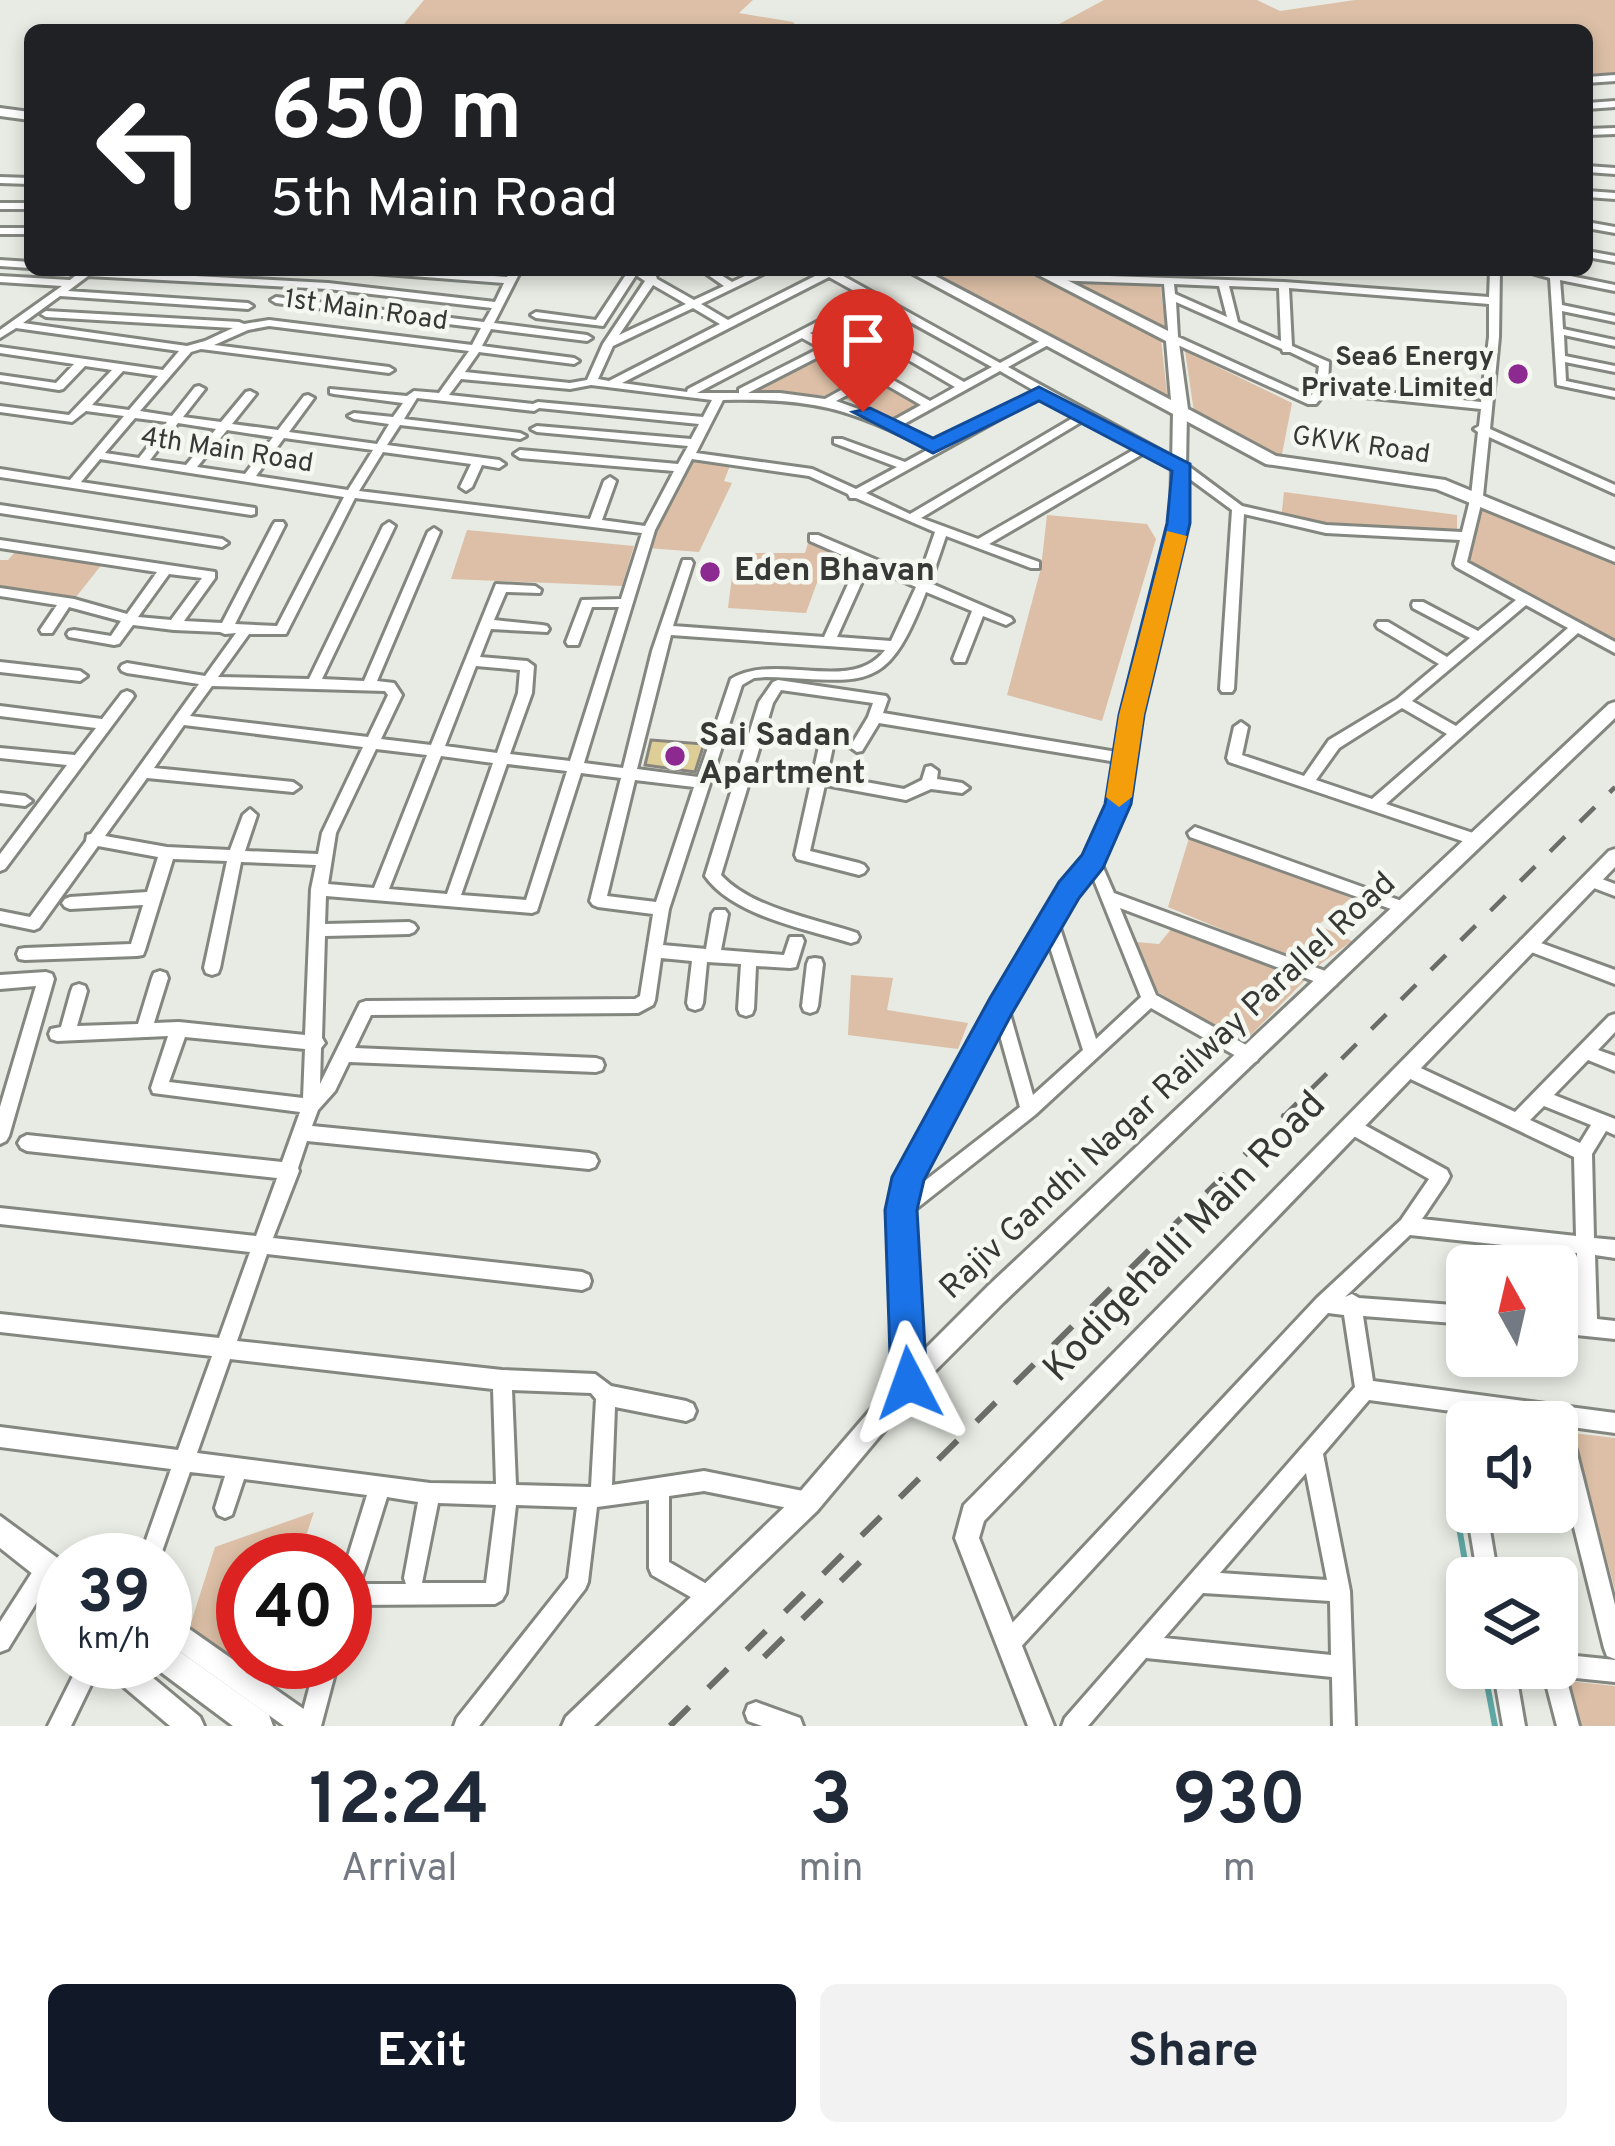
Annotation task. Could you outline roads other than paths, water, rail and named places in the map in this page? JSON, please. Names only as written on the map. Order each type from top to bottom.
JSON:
[{"type":"main road","points":[[924,276],[1180,412]]},
{"type":"main road","points":[[1047,276],[1174,339],[1180,412]]},
{"type":"main road","name":"GKVK Road","points":[[1180,412],[1272,460],[1439,484],[1615,556]]},
{"type":"main road","points":[[0,1530],[36,1559]]},
{"type":"main road","points":[[192,1676],[258,1726]]},
{"type":"street","points":[[1611,171],[1615,158]]},
{"type":"street","points":[[0,335],[82,276]]},
{"type":"street","points":[[126,298],[142,276],[328,286],[496,305]]},
{"type":"street","points":[[442,397],[474,350],[512,276]]},
{"type":"street","points":[[536,315],[599,324],[630,276]]},
{"type":"street","points":[[648,276],[728,324]]},
{"type":"street","points":[[716,276],[732,286]]},
{"type":"street","points":[[608,344],[753,276]]},
{"type":"street","points":[[612,384],[819,276]]},
{"type":"street","points":[[837,276],[1039,393],[1183,468],[1238,509],[1326,529],[1467,536]]},
{"type":"street","points":[[1060,276],[1169,289],[1223,283],[1284,284],[1495,301]]},
{"type":"street","points":[[1495,276],[1477,496],[1460,564],[1615,648]]},
{"type":"street","points":[[1615,288],[1555,276],[1561,383],[1615,394]]},
{"type":"street","points":[[591,382],[608,344],[652,278]]},
{"type":"street","points":[[0,279],[73,283]]},
{"type":"street","points":[[1223,283],[1234,325]]},
{"type":"street","points":[[1284,284],[1287,350]]},
{"type":"street","points":[[1169,289],[1234,325],[1325,364],[1322,389],[1312,402],[1174,339],[1169,289]]},
{"type":"street","points":[[58,293],[248,306]]},
{"type":"street","points":[[692,391],[872,297]]},
{"type":"street","points":[[276,300],[587,338]]},
{"type":"street","points":[[1557,307],[1615,319]]},
{"type":"street","points":[[46,314],[238,325]]},
{"type":"street","points":[[837,314],[962,386]]},
{"type":"street","name":"1st Main Road","points":[[15,325],[187,349],[205,347],[238,325],[269,322],[574,361]]},
{"type":"street","points":[[1558,331],[1615,343]]},
{"type":"street","points":[[802,333],[929,405]]},
{"type":"street","points":[[895,424],[1046,342]]},
{"type":"street","points":[[205,347],[389,370]]},
{"type":"street","points":[[74,484],[187,349]]},
{"type":"street","points":[[458,375],[570,386],[591,382],[719,397],[741,392],[826,349]]},
{"type":"street","points":[[0,350],[166,374]]},
{"type":"street","points":[[1559,358],[1615,369]]},
{"type":"street","points":[[0,378],[59,387],[82,362]]},
{"type":"street","points":[[0,409],[72,419],[120,368]]},
{"type":"street","points":[[831,400],[874,376]]},
{"type":"street","points":[[142,462],[199,389]]},
{"type":"street","points":[[1322,389],[1483,406]]},
{"type":"street","points":[[334,391],[410,400]]},
{"type":"street","points":[[741,392],[831,400],[895,424],[933,446]]},
{"type":"street","points":[[854,495],[933,446],[1039,393]]},
{"type":"street","points":[[189,469],[250,394]]},
{"type":"street","points":[[0,592],[66,602],[129,620],[281,632],[351,494],[414,394],[708,421]]},
{"type":"street","points":[[319,889],[532,907],[571,767],[649,530],[719,397]]},
{"type":"street","points":[[248,478],[308,398]]},
{"type":"street","points":[[83,407],[499,464]]},
{"type":"street","points":[[909,1383],[901,1210],[922,1145],[1050,922],[1093,860],[1118,804],[1123,758],[1178,523],[1183,468],[1180,412]]},
{"type":"street","points":[[354,416],[520,436]]},
{"type":"street","points":[[911,519],[1084,416]]},
{"type":"street","points":[[537,429],[812,473],[911,519],[1035,566]]},
{"type":"street","points":[[1480,429],[1615,490]]},
{"type":"street","points":[[838,441],[903,465]]},
{"type":"street","points":[[980,544],[1144,448]]},
{"type":"street","points":[[520,454],[689,455]]},
{"type":"street","name":"4th Main Road","points":[[96,455],[351,494],[649,530]]},
{"type":"street","points":[[466,487],[478,461]]},
{"type":"street","points":[[0,472],[251,511]]},
{"type":"street","points":[[595,522],[610,481]]},
{"type":"street","points":[[0,508],[222,543]]},
{"type":"street","points":[[1227,689],[1238,509]]},
{"type":"street","points":[[22,547],[48,517]]},
{"type":"street","points":[[225,630],[279,525]]},
{"type":"street","points":[[314,684],[389,526]]},
{"type":"street","points":[[311,1106],[329,1086],[366,1008],[638,1006],[646,1000],[661,909],[736,682],[749,672],[766,670],[844,674],[874,669],[896,646],[942,530]]},
{"type":"street","points":[[369,685],[434,532]]},
{"type":"street","points":[[814,538],[1006,621]]},
{"type":"street","points":[[0,544],[211,575],[174,626]]},
{"type":"street","points":[[830,638],[865,561]]},
{"type":"street","points":[[661,909],[598,902],[664,630],[687,563]]},
{"type":"street","points":[[74,634],[114,641],[166,569]]},
{"type":"street","points":[[379,894],[501,587],[535,590]]},
{"type":"street","points":[[1307,782],[1334,744],[1402,702],[1525,599]]},
{"type":"street","points":[[47,630],[66,602]]},
{"type":"street","points":[[573,642],[587,603],[625,603]]},
{"type":"street","points":[[1418,605],[1479,638]]},
{"type":"street","points":[[961,659],[979,610]]},
{"type":"street","points":[[486,624],[542,629]]},
{"type":"street","points":[[1383,626],[1448,663]]},
{"type":"street","points":[[1375,806],[1577,627]]},
{"type":"street","points":[[664,630],[896,646]]},
{"type":"street","points":[[0,917],[34,924],[244,632]]},
{"type":"street","points":[[452,900],[525,693],[526,666],[471,661]]},
{"type":"street","points":[[0,667],[80,676]]},
{"type":"street","points":[[127,668],[208,681],[389,686],[395,695],[329,833],[319,889],[317,1043],[311,1106],[159,1533]]},
{"type":"street","points":[[851,937],[751,902],[718,886],[713,876],[766,702],[778,685],[881,700],[857,747]]},
{"type":"street","points":[[0,865],[127,696]]},
{"type":"street","points":[[1402,702],[1457,733]]},
{"type":"street","name":"Rajiv Gandhi Nagar Railway Parallel Road","points":[[575,1726],[808,1502],[909,1383],[996,1294],[1615,708]]},
{"type":"street","points":[[0,711],[106,724]]},
{"type":"street","points":[[874,717],[1123,758]]},
{"type":"street","points":[[180,720],[700,782]]},
{"type":"street","points":[[1241,727],[1234,758],[1477,841]]},
{"type":"street","points":[[827,742],[802,855],[859,868]]},
{"type":"street","points":[[0,753],[78,761]]},
{"type":"street","points":[[142,772],[293,787]]},
{"type":"street","points":[[819,779],[906,795],[930,777],[962,788]]},
{"type":"street","points":[[0,798],[25,800]]},
{"type":"street","points":[[212,968],[235,857],[250,815]]},
{"type":"street","points":[[1195,833],[1406,908]]},
{"type":"street","points":[[92,839],[167,853],[324,860]]},
{"type":"street","points":[[25,954],[136,950],[167,853]]},
{"type":"street","name":"Kodigehalli Main Road","points":[[1041,1726],[967,1538],[973,1514],[1615,856]]},
{"type":"street","points":[[1093,860],[1150,999],[1250,1056]]},
{"type":"street","points":[[1591,881],[1615,890]]},
{"type":"street","points":[[1108,897],[1330,980]]},
{"type":"street","points":[[70,903],[153,898]]},
{"type":"street","points":[[695,1003],[720,914]]},
{"type":"street","points":[[1050,922],[1092,1053]]},
{"type":"street","points":[[318,929],[409,928]]},
{"type":"street","points":[[653,951],[790,962],[796,941]]},
{"type":"street","points":[[1527,944],[1615,977]]},
{"type":"street","points":[[746,1009],[749,958]]},
{"type":"street","points":[[810,1006],[815,964]]},
{"type":"street","points":[[144,1030],[160,978]]},
{"type":"street","points":[[0,982],[46,980],[0,1136]]},
{"type":"street","points":[[79,991],[62,1033],[179,1029],[317,1043]]},
{"type":"street","points":[[901,1210],[1029,1110],[1150,999]]},
{"type":"street","points":[[1000,1006],[1029,1110]]},
{"type":"street","points":[[1517,1122],[1545,1099],[1615,1022]]},
{"type":"street","points":[[179,1029],[159,1088],[311,1106]]},
{"type":"street","points":[[1586,1052],[1615,1064]]},
{"type":"street","points":[[344,1055],[596,1065]]},
{"type":"street","points":[[1406,1070],[1583,1153]]},
{"type":"street","points":[[1545,1099],[1609,1125],[1583,1153],[1588,1327]]},
{"type":"street","points":[[1009,1642],[1324,1304],[1407,1226],[1441,1176],[1351,1126]]},
{"type":"street","points":[[303,1133],[590,1161]]},
{"type":"street","points":[[27,1143],[290,1171]]},
{"type":"street","points":[[0,1216],[582,1281]]},
{"type":"street","points":[[1407,1226],[1615,1249]]},
{"type":"street","points":[[1073,1726],[1365,1390],[1352,1303]]},
{"type":"street","points":[[1324,1304],[1446,1313]]},
{"type":"street","points":[[0,1323],[502,1380],[595,1384],[606,1395],[686,1411]]},
{"type":"street","points":[[1578,1326],[1615,1330]]},
{"type":"street","points":[[372,1596],[495,1593],[507,1499],[502,1380]]},
{"type":"street","points":[[1365,1390],[1446,1405]]},
{"type":"street","points":[[465,1726],[578,1582],[606,1395]]},
{"type":"street","points":[[1578,1420],[1615,1423]]},
{"type":"street","points":[[0,1438],[430,1493],[507,1499],[594,1498],[704,1481],[808,1502]]},
{"type":"street","points":[[1312,1450],[1340,1591],[1344,1726]]},
{"type":"street","points":[[224,1508],[237,1470]]},
{"type":"street","points":[[371,1533],[379,1487]]},
{"type":"street","points":[[659,1490],[659,1568],[710,1597]]},
{"type":"street","points":[[414,1578],[430,1493]]},
{"type":"street","points":[[1578,1495],[1615,1648]]},
{"type":"street","points":[[1201,1582],[1340,1591]]},
{"type":"street","points":[[0,1641],[36,1597]]},
{"type":"street","points":[[192,1644],[308,1726],[319,1689]]},
{"type":"street","points":[[1146,1647],[1344,1667]]},
{"type":"street","points":[[1578,1669],[1615,1671]]},
{"type":"street","points":[[59,1726],[78,1689]]},
{"type":"street","points":[[145,1689],[183,1723]]},
{"type":"street","points":[[1508,1689],[1514,1726]]},
{"type":"street","points":[[1560,1689],[1568,1726]]},
{"type":"street","points":[[756,1713],[792,1726]]},
{"type":"waterway","points":[[1460,1533],[1464,1557]]},
{"type":"waterway","points":[[1488,1689],[1495,1726]]},
{"type":"railway","points":[[1282,1118],[1615,787]]},
{"type":"railway","points":[[670,1726],[1285,1115]]},
{"type":"railway","points":[[764,1657],[866,1556]]},
{"type":"place","name":"Sea6 Energy Private Limited","points":[[1518,374]]},
{"type":"place","name":"Eden Bhavan","points":[[710,572]]},
{"type":"place","name":"Sai Sadan Apartment","points":[[675,756]]}]
